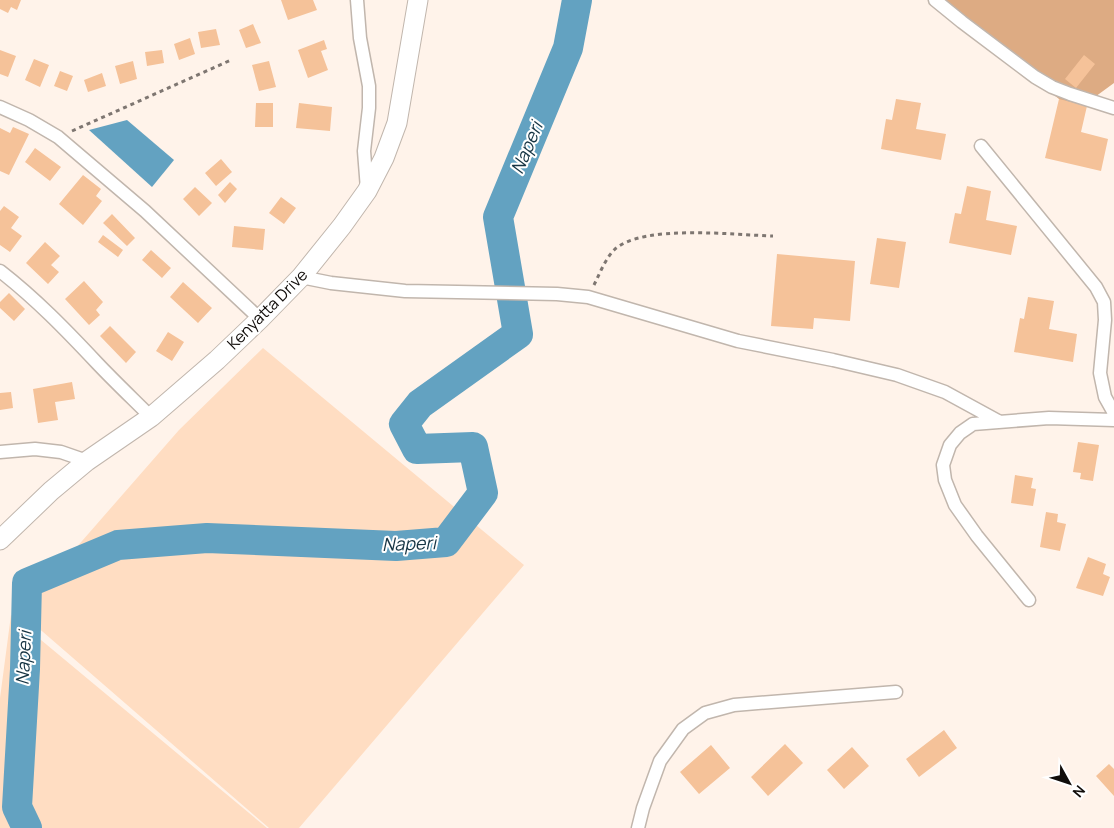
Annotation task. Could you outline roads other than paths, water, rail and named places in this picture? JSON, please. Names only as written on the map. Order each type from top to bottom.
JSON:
[{"type":"main road","name":"Kenyatta Drive","points":[[0,540],[51,491],[87,461],[151,417],[260,319],[300,277],[342,226],[367,191],[384,158],[397,123],[418,0]]},
{"type":"street","points":[[357,0],[360,38],[369,86],[369,108],[364,151],[367,191]]},
{"type":"street","points":[[935,0],[1035,77],[1052,87],[1114,108]]},
{"type":"street","points":[[0,107],[29,120],[58,137],[145,210],[260,319]]},
{"type":"street","points":[[981,146],[1096,287],[1104,302],[1105,320],[1100,373],[1106,397],[1114,413]]},
{"type":"street","points":[[0,271],[24,290],[62,326],[151,417]]},
{"type":"street","points":[[300,277],[340,284],[405,291],[588,297],[676,321],[738,341],[897,375],[946,392],[1000,422]]},
{"type":"street","points":[[1029,600],[956,505],[945,480],[943,465],[950,445],[960,432],[973,424],[1049,418],[1114,420]]},
{"type":"street","points":[[0,452],[35,449],[61,452],[87,461]]},
{"type":"street","points":[[638,828],[660,761],[683,729],[705,713],[734,705],[896,692]]},
{"type":"water","points":[[127,120],[174,160],[152,187],[89,130]]},
{"type":"waterway","name":"Naperi","points":[[27,828],[17,807],[25,669],[27,583],[118,545],[207,538],[396,546],[446,542],[483,493],[473,447],[417,449],[404,424],[420,404],[518,334],[498,217],[568,48],[577,0]]}]
